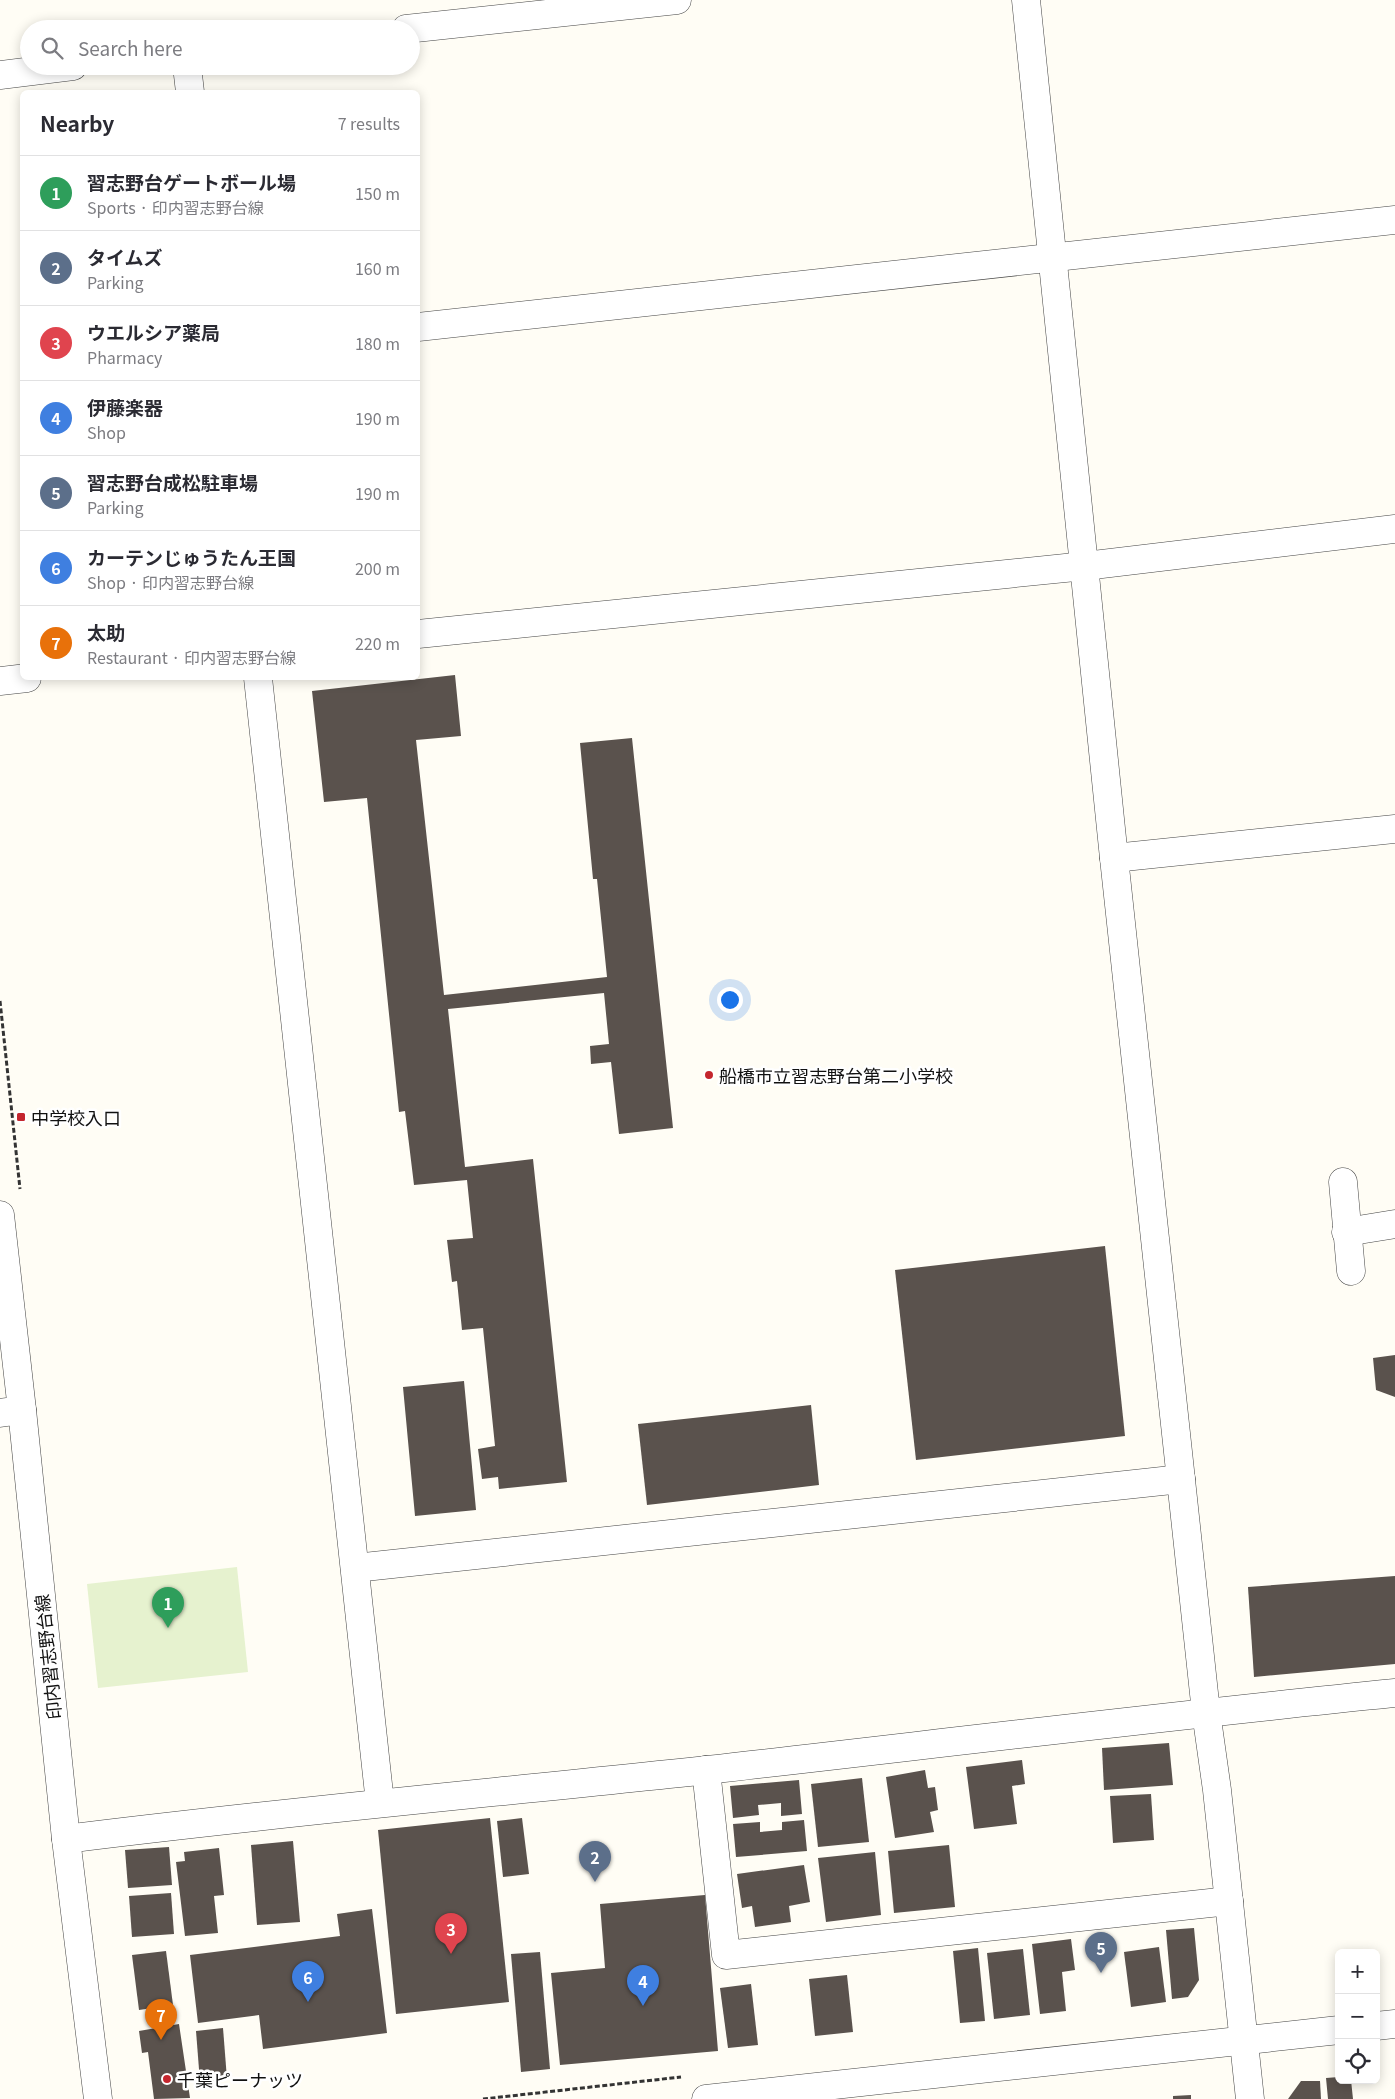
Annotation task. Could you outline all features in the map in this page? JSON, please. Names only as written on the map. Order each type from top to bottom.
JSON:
[{"type":"street","points":[[420,28],[677,0]]},
{"type":"street","points":[[1026,0],[1114,858],[1206,1712],[1217,1790],[1250,2099]]},
{"type":"street","points":[[0,75],[20,73]]},
{"type":"street","points":[[187,75],[190,90]]},
{"type":"street","points":[[420,328],[1052,256],[1395,220]]},
{"type":"street","points":[[420,634],[1085,566],[1395,530]]},
{"type":"street","points":[[0,681],[20,679]]},
{"type":"street","points":[[258,680],[380,1803]]},
{"type":"street","points":[[1114,858],[1395,829]]},
{"type":"street","points":[[1343,1182],[1351,1271]]},
{"type":"street","name":"印内習志野台線","points":[[0,1215],[11,1411],[98,2099]]},
{"type":"street","points":[[1346,1232],[1395,1224]]},
{"type":"street","points":[[355,1568],[1181,1479]]},
{"type":"street","points":[[66,1839],[380,1803],[706,1770],[1206,1712],[1395,1693]]},
{"type":"street","points":[[706,1770],[726,1955],[1229,1901]]},
{"type":"street","points":[[1380,2026],[1395,2024]]},
{"type":"street","points":[[706,2099],[1335,2030]]},
{"type":"green space","points":[[237,1567],[248,1672],[98,1688],[87,1584]]},
{"type":"building","points":[[455,675],[461,736],[416,740],[444,995],[607,977],[597,879],[593,879],[580,743],[632,738],[673,1128],[619,1134],[611,1062],[591,1064],[590,1046],[609,1044],[604,993],[448,1009],[465,1167],[533,1159],[567,1482],[499,1489],[498,1477],[482,1479],[478,1449],[495,1446],[483,1328],[462,1330],[457,1281],[452,1282],[447,1240],[473,1238],[467,1180],[414,1185],[405,1111],[399,1112],[367,798],[324,802],[312,691]]},
{"type":"building","points":[[1105,1246],[1125,1436],[916,1460],[895,1270]]},
{"type":"building","points":[[1395,1355],[1395,1397],[1376,1390],[1373,1358]]},
{"type":"building","points":[[464,1381],[476,1510],[415,1516],[403,1387]]},
{"type":"building","points":[[811,1405],[819,1485],[647,1505],[638,1424]]},
{"type":"building","points":[[1395,1576],[1395,1664],[1254,1677],[1248,1587]]},
{"type":"building","points":[[1169,1743],[1173,1785],[1104,1790],[1102,1748]]},
{"type":"building","points":[[1022,1760],[1025,1784],[1012,1786],[1017,1824],[974,1829],[966,1767]]},
{"type":"building","points":[[925,1770],[928,1788],[935,1787],[938,1810],[930,1812],[934,1832],[895,1838],[886,1777]]},
{"type":"building","points":[[862,1778],[869,1842],[818,1847],[811,1784]]},
{"type":"building","points":[[799,1780],[802,1814],[781,1816],[781,1803],[758,1805],[759,1815],[733,1818],[730,1786]]},
{"type":"building","points":[[1151,1794],[1154,1840],[1113,1843],[1110,1796]]},
{"type":"building","points":[[490,1818],[509,2002],[396,2014],[378,1830]]},
{"type":"building","points":[[522,1818],[529,1874],[503,1877],[497,1821]]},
{"type":"building","points":[[804,1820],[807,1851],[736,1857],[733,1824],[760,1822],[760,1832],[782,1830],[782,1822]]},
{"type":"building","points":[[293,1841],[300,1922],[257,1925],[251,1845]]},
{"type":"building","points":[[949,1845],[955,1907],[894,1913],[888,1851]]},
{"type":"building","points":[[169,1847],[172,1885],[128,1888],[125,1850]]},
{"type":"building","points":[[219,1848],[224,1895],[214,1896],[218,1933],[185,1936],[176,1862],[185,1861],[184,1852]]},
{"type":"building","points":[[875,1852],[881,1915],[826,1922],[818,1858]]},
{"type":"building","points":[[804,1865],[810,1902],[789,1906],[791,1922],[755,1927],[752,1906],[742,1908],[737,1874]]},
{"type":"building","points":[[171,1893],[174,1934],[132,1937],[129,1896]]},
{"type":"building","points":[[705,1895],[718,2051],[560,2065],[551,1973],[605,1968],[600,1904]]},
{"type":"building","points":[[372,1909],[387,2033],[263,2049],[259,2015],[198,2023],[190,1955],[340,1936],[337,1914]]},
{"type":"building","points":[[1194,1928],[1199,1980],[1188,1997],[1172,1999],[1166,1930]]},
{"type":"building","points":[[1071,1939],[1075,1970],[1062,1972],[1066,2011],[1040,2014],[1032,1944]]},
{"type":"building","points":[[1159,1947],[1166,2002],[1131,2007],[1124,1952]]},
{"type":"building","points":[[978,1948],[985,2021],[960,2023],[953,1951]]},
{"type":"building","points":[[1023,1949],[1030,2015],[994,2019],[987,1953]]},
{"type":"building","points":[[166,1951],[173,2005],[139,2010],[132,1955]]},
{"type":"building","points":[[540,1952],[550,2069],[521,2072],[511,1954]]},
{"type":"building","points":[[847,1975],[853,2032],[815,2036],[809,1979]]},
{"type":"building","points":[[751,1984],[758,2045],[728,2048],[720,1988]]},
{"type":"building","points":[[179,2024],[190,2098],[154,2099],[148,2052],[142,2053],[139,2031]]},
{"type":"building","points":[[223,2028],[227,2079],[200,2082],[196,2031]]},
{"type":"building","points":[[1335,2077],[1335,2084],[1351,2084],[1353,2099],[1328,2099],[1326,2078]]},
{"type":"building","points":[[1301,2081],[1320,2081],[1321,2099],[1288,2099]]},
{"type":"building","points":[[1191,2095],[1191,2099],[1173,2099],[1173,2096]]},
{"type":"place","name":"船橋市立習志野台第二小学校","points":[[709,1075]]},
{"type":"place","name":"中学校入口","points":[[21,1117]]},
{"type":"place","name":"習志野台ゲートボール場","points":[[168,1628]]},
{"type":"place","name":"タイムズ","points":[[595,1882]]},
{"type":"place","name":"ウエルシア薬局","points":[[451,1954]]},
{"type":"place","name":"習志野台成松駐車場","points":[[1101,1973]]},
{"type":"place","name":"カーテンじゅうたん王国","points":[[308,2002]]},
{"type":"place","name":"伊藤楽器","points":[[643,2006]]},
{"type":"place","name":"太助","points":[[161,2040]]},
{"type":"place","name":"千葉ピーナッツ","points":[[167,2079]]}]
